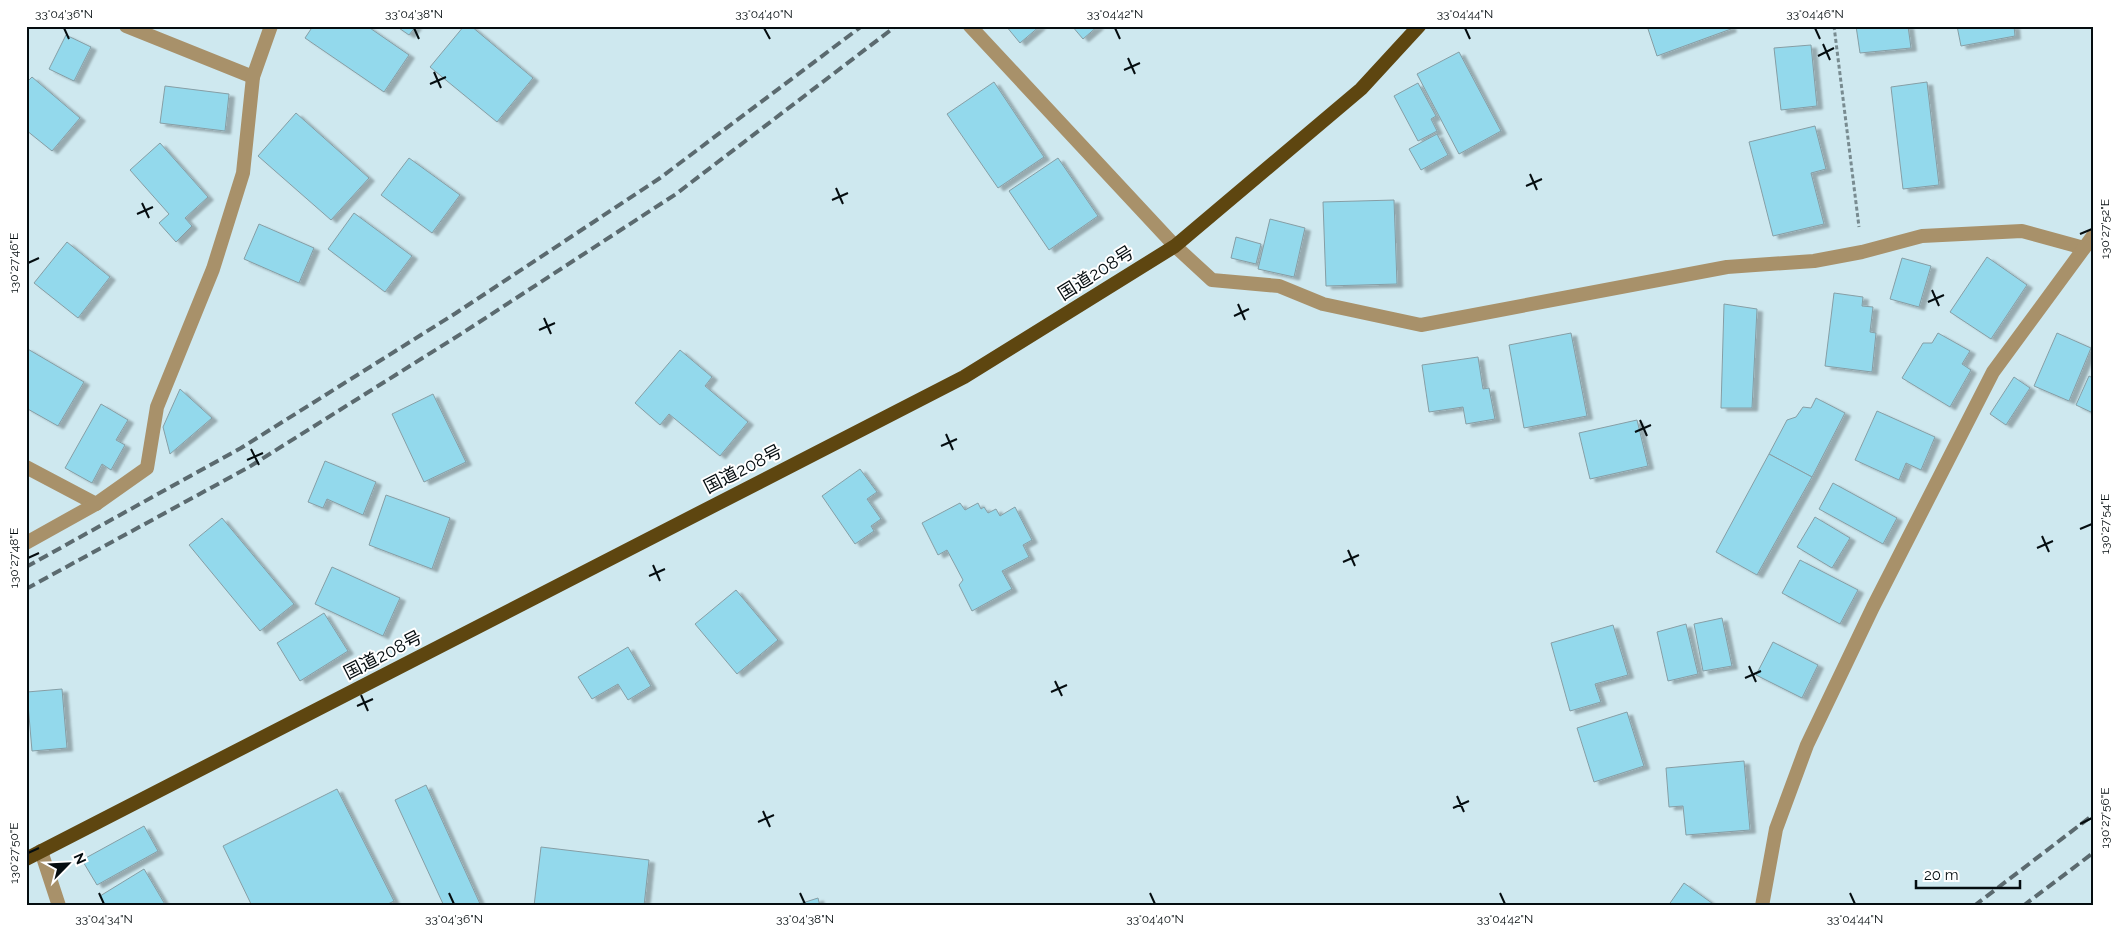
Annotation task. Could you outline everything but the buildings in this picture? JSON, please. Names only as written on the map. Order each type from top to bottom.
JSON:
[{"type":"highway","name":"国道208号","points":[[26,859],[964,377],[1175,246],[1361,89],[1419,26]]},
{"type":"street","points":[[126,26],[253,77]]},
{"type":"street","points":[[26,543],[96,504],[147,468],[157,407],[213,269],[243,173],[253,77],[271,26]]},
{"type":"street","points":[[970,26],[1175,246],[1212,280],[1279,286],[1323,304],[1420,326],[1727,267],[1814,261],[1862,252],[1922,236],[2022,231],[2084,248]]},
{"type":"street","points":[[1762,906],[1779,819],[1807,745],[1872,607],[1994,372],[2093,236]]},
{"type":"street","points":[[26,467],[96,504]]},
{"type":"street","points":[[41,851],[58,906]]},
{"type":"path","points":[[1834,26],[1862,252]]},
{"type":"railway","points":[[26,567],[241,448],[456,313],[660,178],[862,26]]},
{"type":"railway","points":[[26,589],[249,467],[464,332],[676,194],[896,26]]},
{"type":"railway","points":[[1974,906],[2093,815]]},
{"type":"railway","points":[[2023,906],[2093,853]]}]
